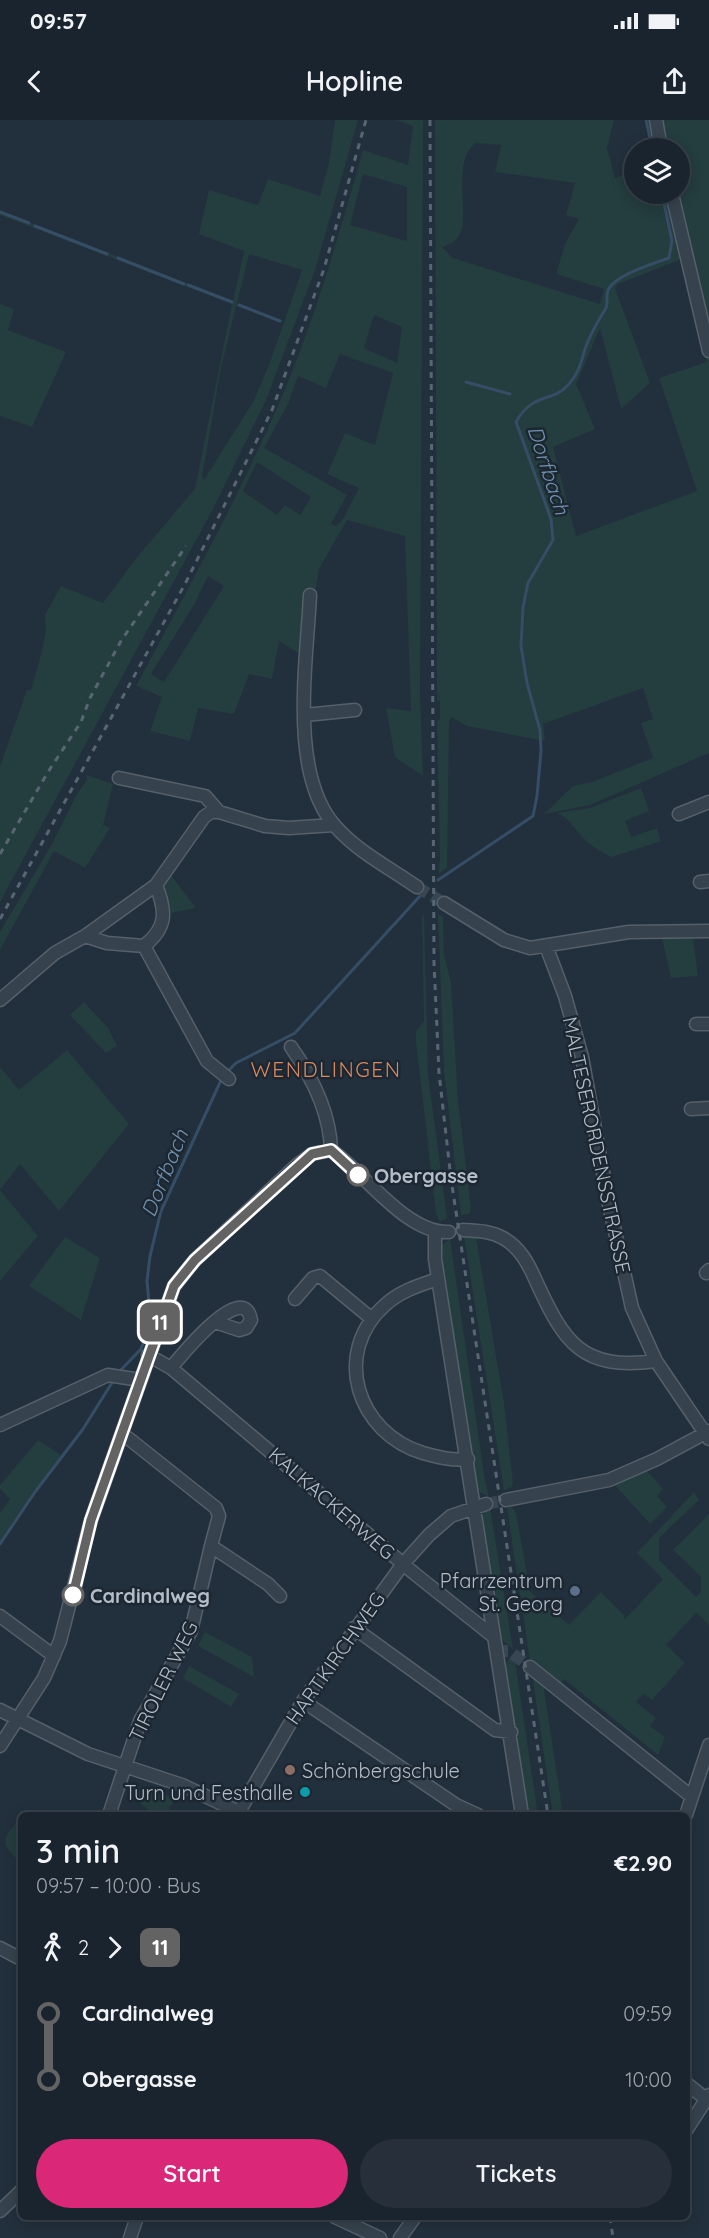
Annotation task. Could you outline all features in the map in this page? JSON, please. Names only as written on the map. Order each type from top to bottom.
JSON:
[{"type":"street","points":[[656,120],[659,138]]},
{"type":"street","points":[[674,204],[709,351]]},
{"type":"street","points":[[310,595],[305,714],[307,755],[312,783],[325,813],[351,843],[417,887]]},
{"type":"street","points":[[305,714],[355,710]]},
{"type":"street","points":[[118,778],[205,796],[219,812]]},
{"type":"street","points":[[679,814],[709,802]]},
{"type":"street","points":[[0,1000],[55,953],[85,936],[156,885],[204,817],[211,812],[219,812],[265,826],[289,828],[334,825]]},
{"type":"street","points":[[144,946],[162,922],[165,914],[156,885]]},
{"type":"street","points":[[444,903],[504,940],[531,948],[629,932],[709,931]]},
{"type":"street","points":[[85,936],[107,944],[144,946]]},
{"type":"street","points":[[144,946],[207,1062],[225,1077]]},
{"type":"street","name":"MALTESERORDENSSTRASSE","points":[[546,946],[565,996],[582,1058],[608,1200],[632,1308],[657,1361],[707,1434]]},
{"type":"street","points":[[696,1024],[709,1024]]},
{"type":"street","points":[[291,1047],[316,1088],[329,1129],[331,1150],[408,1216],[435,1232],[449,1232]]},
{"type":"street","points":[[691,1109],[709,1108]]},
{"type":"street","points":[[0,1746],[54,1656],[70,1610],[91,1520],[122,1436],[166,1303],[183,1272],[297,1165],[312,1154],[331,1150]]},
{"type":"street","points":[[463,1230],[489,1232],[502,1237],[517,1249],[529,1266],[560,1329],[580,1350],[616,1361],[657,1361]]},
{"type":"street","points":[[435,1232],[438,1279],[468,1459],[480,1505],[494,1637],[511,1732],[521,1812]]},
{"type":"street","points":[[295,1299],[313,1278],[320,1276],[372,1319]]},
{"type":"street","points":[[438,1279],[391,1299],[372,1319],[359,1344],[355,1364],[357,1388],[368,1412],[388,1436],[409,1449],[456,1460],[468,1459]]},
{"type":"street","points":[[171,1368],[207,1326],[215,1322]]},
{"type":"street","name":"KALKACKERWEG","points":[[148,1355],[171,1368],[403,1564],[494,1637]]},
{"type":"street","points":[[0,1425],[116,1376],[140,1380]]},
{"type":"street","points":[[506,1500],[609,1480],[707,1434]]},
{"type":"street","name":"TIROLER WEG","points":[[110,1812],[140,1721],[191,1631],[219,1516],[216,1508],[138,1445],[122,1436]]},
{"type":"street","name":"HARTKIRCHWEG","points":[[239,1812],[303,1701],[354,1628],[403,1564],[451,1515],[480,1505]]},
{"type":"street","points":[[212,1546],[268,1584],[280,1596]]},
{"type":"street","points":[[0,1616],[54,1656]]},
{"type":"street","points":[[354,1628],[495,1730],[511,1732]]},
{"type":"street","points":[[530,1667],[692,1797]]},
{"type":"street","points":[[303,1701],[456,1804],[472,1812]]},
{"type":"street","points":[[0,1710],[61,1743],[182,1785],[236,1812]]},
{"type":"street","points":[[687,1812],[709,1745]]},
{"type":"street","points":[[0,1948],[18,1957]]},
{"type":"street","points":[[690,2086],[708,2097],[690,2124]]},
{"type":"street","points":[[0,2211],[18,2194]]},
{"type":"street","points":[[129,2238],[136,2220]]},
{"type":"street","points":[[341,2220],[380,2238]]},
{"type":"street","points":[[400,2238],[413,2220]]},
{"type":"green space","points":[[335,120],[358,120],[315,270],[266,400],[213,509],[0,902],[0,766],[27,690],[31,690],[46,630],[45,615],[61,586],[103,603],[137,557],[195,489],[232,304],[0,215],[0,211],[233,301],[244,251],[199,234],[209,190],[258,205],[268,179],[320,196],[329,163]],"holes":[[[249,254],[302,270],[269,365],[253,402],[204,480],[202,477],[221,368]]]},
{"type":"green space","points":[[396,120],[423,120],[420,695],[423,776],[395,757],[386,708],[411,711],[405,536],[347,520],[319,569],[305,657],[279,641],[272,679],[249,674],[234,714],[198,708],[190,741],[150,731],[162,697],[136,686],[229,509],[280,401],[315,308],[363,150],[408,165],[413,126]],"holes":[[[363,174],[407,187],[407,241],[350,225]],[[374,315],[402,327],[397,363],[364,348]],[[340,354],[393,373],[375,445],[345,433],[327,474],[359,488],[343,519],[336,526],[331,524],[347,495],[264,448],[288,404],[298,376],[326,388]],[[257,462],[311,497],[300,515],[285,505],[277,515],[243,491]],[[208,576],[224,586],[164,682],[151,674],[195,603]]]},
{"type":"green space","points":[[435,120],[614,120],[607,148],[615,178],[624,175],[624,204],[690,204],[690,138],[649,138],[646,120],[709,120],[709,753],[590,805],[544,814],[573,786],[592,782],[653,758],[641,723],[653,719],[643,688],[543,724],[545,741],[467,726],[452,717],[449,721],[447,868],[438,874],[440,859],[437,721],[440,720],[440,701],[437,700]],"holes":[[[475,143],[501,145],[495,172],[575,183],[566,215],[579,219],[565,244],[556,274],[604,289],[600,304],[453,258],[442,247],[455,241],[463,225],[462,176],[468,152]],[[682,259],[707,362],[659,378],[697,491],[576,536],[553,447],[595,429],[576,384],[600,328],[621,409],[650,383],[615,288],[618,284]]]},
{"type":"green space","points":[[0,304],[14,309],[8,330],[66,352],[32,427],[0,416]]},
{"type":"green space","points":[[87,775],[113,784],[103,825],[110,828],[85,868],[54,851],[0,950],[0,932],[52,844],[77,794],[87,780]]},
{"type":"green space","points":[[641,788],[649,811],[625,821],[631,837],[657,828],[661,841],[612,857],[589,843],[557,813],[590,808]]},
{"type":"green space","points":[[167,870],[196,908],[165,914],[156,885]]},
{"type":"green space","points":[[424,914],[428,1074],[447,1218],[440,1222],[436,1213],[416,1042],[416,1031],[424,1021],[422,917]]},
{"type":"green space","points":[[438,914],[443,917],[444,955],[451,983],[458,1102],[471,1208],[469,1214],[461,1215],[444,1071]]},
{"type":"green space","points":[[662,938],[693,938],[698,976],[671,978]]},
{"type":"green space","points":[[84,1002],[108,1028],[117,1046],[106,1053],[70,1015]]},
{"type":"green space","points":[[67,1050],[129,1124],[59,1211],[20,1164],[0,1190],[0,1067],[19,1090]]},
{"type":"green space","points":[[0,1190],[38,1236],[0,1281]]},
{"type":"green space","points":[[464,1236],[476,1237],[504,1403],[513,1483],[512,1487],[504,1490]]},
{"type":"green space","points":[[65,1237],[100,1258],[81,1320],[29,1286]]},
{"type":"green space","points":[[450,1239],[489,1497],[478,1491],[441,1258],[441,1246]]},
{"type":"green space","points":[[38,1440],[61,1455],[0,1544],[0,1513],[10,1499],[0,1489],[0,1485]]},
{"type":"green space","points":[[646,1470],[663,1489],[657,1496],[667,1507],[650,1524],[612,1482]]},
{"type":"green space","points":[[694,1492],[699,1500],[659,1538],[659,1560],[696,1597],[701,1591],[701,1577],[673,1550],[709,1514],[709,1625],[696,1613],[666,1645],[685,1663],[652,1700],[643,1694],[636,1702],[656,1718],[650,1726],[665,1737],[658,1755],[564,1679],[560,1684],[530,1661],[507,1508],[512,1507],[516,1513],[530,1591],[533,1594],[569,1625],[601,1592],[625,1616],[623,1621],[663,1579],[637,1553]]},
{"type":"green space","points":[[490,1508],[513,1649],[499,1637],[482,1519],[484,1511]]},
{"type":"green space","points":[[205,1632],[252,1657],[254,1677],[198,1646]]},
{"type":"green space","points":[[509,1659],[515,1661],[538,1812],[527,1812],[505,1666]]},
{"type":"green space","points":[[189,1666],[239,1694],[231,1707],[183,1678]]},
{"type":"green space","points":[[532,1674],[543,1683],[563,1812],[553,1812]]},
{"type":"green space","points":[[130,1784],[177,1799],[169,1808],[172,1812],[151,1812],[137,1801],[127,1797]]},
{"type":"green space","points":[[18,1821],[18,1860],[6,1845],[6,1836]]},
{"type":"waterway","name":"Dorfbach","points":[[646,120],[650,138]]},
{"type":"waterway","name":"Dorfbach","points":[[438,880],[533,816],[537,796],[541,751],[540,730],[527,683],[521,646],[523,607],[528,583],[553,540],[551,519],[516,422],[529,406],[561,391],[574,378],[589,338],[606,308],[607,292],[612,285],[636,270],[669,258],[672,241],[664,204]]},
{"type":"waterway","points":[[0,212],[29,223]]},
{"type":"waterway","points":[[35,226],[107,254]]},
{"type":"waterway","points":[[118,258],[184,284]]},
{"type":"waterway","points":[[188,285],[232,302]]},
{"type":"waterway","points":[[239,305],[280,321]]},
{"type":"waterway","points":[[466,382],[510,394]]},
{"type":"waterway","name":"Dorfbach","points":[[226,1073],[236,1063],[295,1033],[420,896]]},
{"type":"waterway","name":"Dorfbach","points":[[118,1373],[141,1349],[147,1333],[150,1315],[147,1281],[150,1256],[161,1211],[222,1078]]},
{"type":"waterway","name":"Dorfbach","points":[[0,1544],[35,1492],[83,1429],[115,1378]]},
{"type":"tunnel","points":[[417,887],[444,903]]},
{"type":"tunnel","points":[[486,1504],[506,1500]]},
{"type":"tunnel","points":[[496,1651],[509,1651],[530,1667]]},
{"type":"railway","points":[[0,919],[185,584],[272,410],[324,269],[366,120]]},
{"type":"railway","points":[[430,120],[434,963],[439,1073],[451,1179],[548,1812]]},
{"type":"railway","points":[[0,854],[48,772],[81,722],[90,698],[121,641],[186,546]]},
{"type":"railway","points":[[610,2220],[613,2238]]},
{"type":"bus line","name":"11","points":[[73,1595],[91,1520],[122,1436],[166,1303],[183,1272],[297,1165],[312,1154],[331,1150],[358,1175]]},
{"type":"place","name":"Obergasse","points":[[358,1175]]},
{"type":"place","name":"Pfarrzentrum St. Georg","points":[[575,1591]]},
{"type":"place","name":"Cardinalweg","points":[[73,1595]]},
{"type":"place","name":"Schönbergschule","points":[[290,1770]]},
{"type":"place","name":"Turn und Festhalle","points":[[305,1792]]},
{"type":"district","name":"WENDLINGEN","points":[[326,1069]]}]
